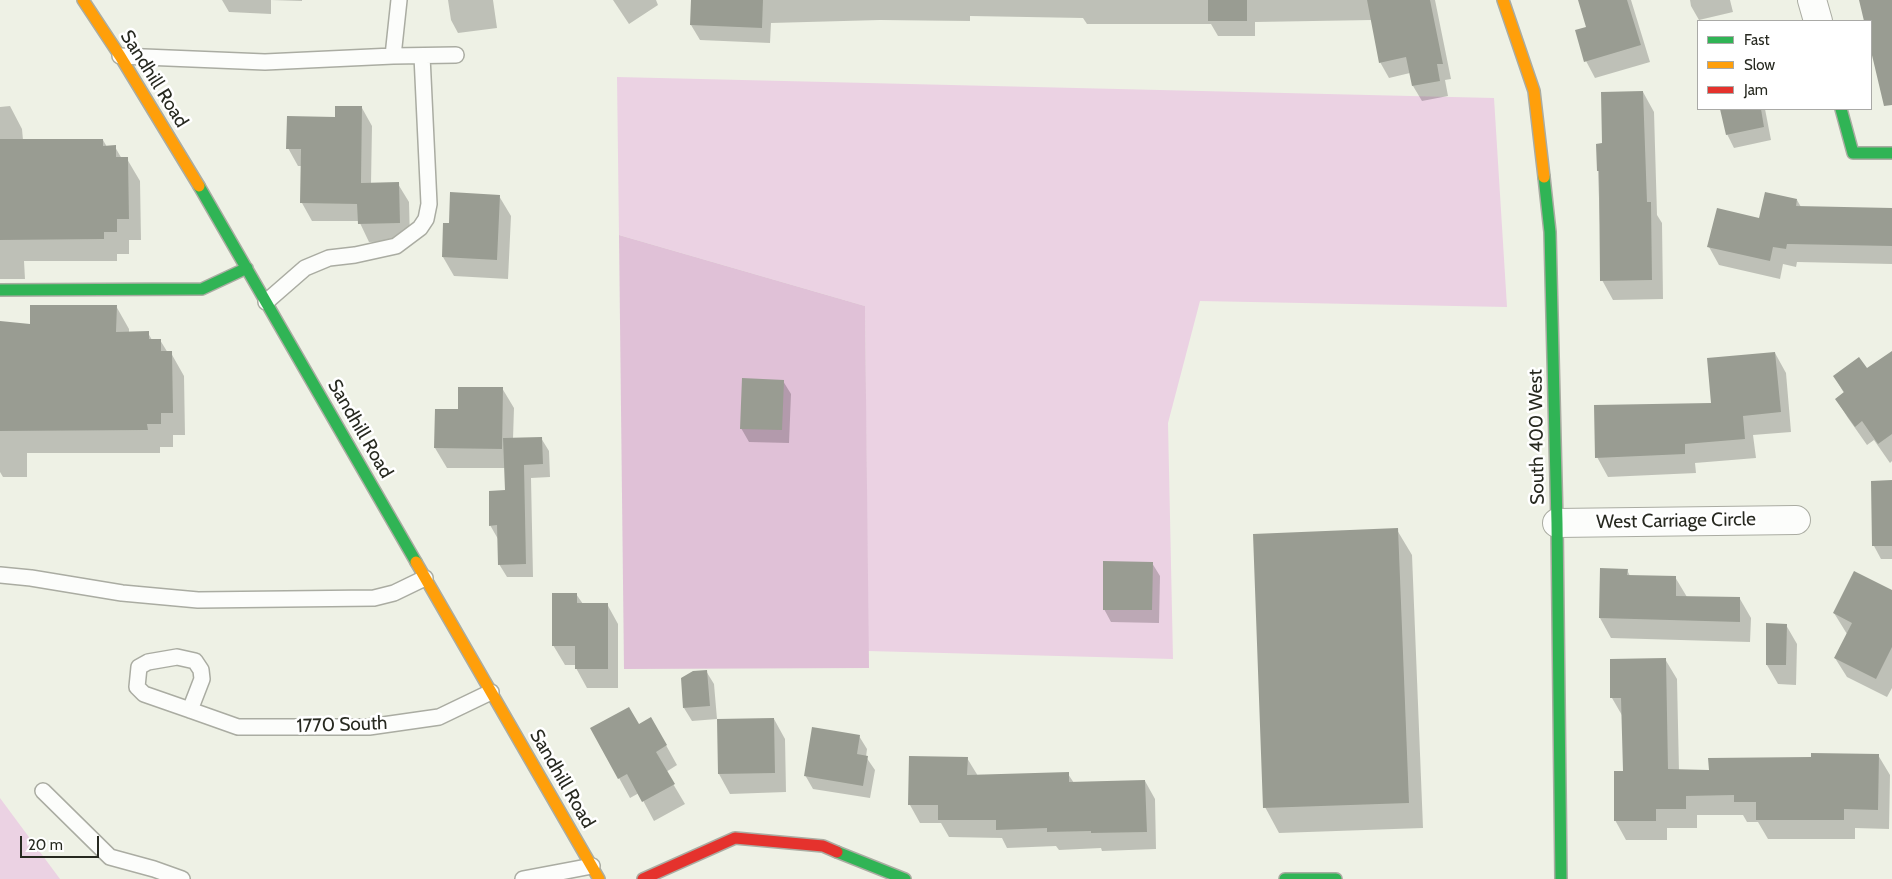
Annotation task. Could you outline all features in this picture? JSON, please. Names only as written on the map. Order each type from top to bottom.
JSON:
[{"type":"street","name":"Sandhill Road","points":[[83,0],[120,56],[247,268],[599,879]]},
{"type":"street","name":"South 400 West","points":[[1502,0],[1534,91],[1550,232],[1557,523],[1562,879]]},
{"type":"street","points":[[1812,0],[1818,20]]},
{"type":"street","points":[[1841,110],[1853,153],[1892,153]]},
{"type":"street","points":[[0,290],[202,289],[247,268]]},
{"type":"street","name":"West Carriage Circle","points":[[1557,523],[1796,520]]},
{"type":"street","points":[[643,879],[735,838],[824,846],[905,879]]},
{"type":"street","points":[[1285,879],[1336,879]]},
{"type":"lane","points":[[393,56],[399,0]]},
{"type":"lane","points":[[120,56],[265,62],[456,55]]},
{"type":"lane","points":[[266,302],[305,268],[329,258],[355,255],[396,246],[420,228],[426,219],[429,204],[422,56]]},
{"type":"lane","points":[[0,575],[122,592],[198,600],[374,598],[394,593],[425,578]]},
{"type":"lane","name":"1770 South","points":[[190,710],[202,678],[202,670],[195,661],[177,657],[148,662],[139,667],[137,687],[144,694],[238,727],[369,727],[439,716],[491,692]]},
{"type":"lane","points":[[43,791],[110,857],[182,879]]},
{"type":"lane","points":[[523,879],[592,866]]},
{"type":"shaded area","points":[[617,77],[1494,98],[1507,307],[1200,301],[1168,423],[1173,659],[868,651],[865,306],[619,235]]},
{"type":"shaded area","points":[[619,235],[865,306],[869,668],[624,669]]},
{"type":"shaded area","points":[[0,798],[60,879],[0,879]]},
{"type":"building","points":[[691,0],[763,0],[762,28],[690,25]]},
{"type":"building","points":[[1208,0],[1247,0],[1247,21],[1208,21]]},
{"type":"building","points":[[1367,0],[1430,0],[1443,64],[1437,64],[1440,81],[1412,86],[1406,57],[1379,63]]},
{"type":"building","points":[[1578,0],[1627,0],[1641,45],[1584,62],[1575,30],[1586,27]]},
{"type":"building","points":[[1859,0],[1892,0],[1892,105],[1884,106],[1872,55],[1872,20],[1864,20]]},
{"type":"building","points":[[1643,91],[1647,202],[1651,202],[1652,280],[1600,281],[1599,171],[1597,171],[1596,144],[1602,143],[1601,92]]},
{"type":"building","points":[[335,106],[362,106],[361,183],[399,182],[400,223],[358,224],[357,204],[300,203],[301,149],[286,149],[287,116],[335,117]]},
{"type":"building","points":[[1720,110],[1761,110],[1764,127],[1726,135]]},
{"type":"building","points":[[0,139],[103,139],[103,146],[116,145],[116,157],[128,157],[129,219],[117,219],[117,232],[104,232],[104,239],[0,240]]},
{"type":"building","points":[[450,192],[500,195],[497,260],[442,257],[443,223],[449,223]]},
{"type":"building","points":[[1765,192],[1797,199],[1796,206],[1892,208],[1892,246],[1787,244],[1786,249],[1773,247],[1770,261],[1707,247],[1717,208],[1759,218]]},
{"type":"building","points":[[30,305],[117,305],[116,332],[149,331],[149,339],[161,339],[161,351],[172,351],[173,413],[161,413],[161,424],[147,424],[148,430],[0,431],[0,321],[30,324]]},
{"type":"building","points":[[1892,351],[1892,434],[1878,444],[1862,421],[1855,427],[1835,399],[1844,392],[1833,376],[1859,357],[1867,368]]},
{"type":"building","points":[[1775,352],[1781,412],[1743,416],[1745,439],[1685,444],[1685,454],[1595,458],[1594,405],[1711,403],[1707,358]]},
{"type":"building","points":[[742,378],[784,380],[782,430],[740,429]]},
{"type":"building","points":[[458,387],[503,387],[502,449],[434,448],[435,409],[458,409]]},
{"type":"building","points":[[542,437],[543,464],[524,465],[526,564],[498,565],[497,525],[489,526],[489,491],[505,490],[503,438]]},
{"type":"building","points":[[1892,480],[1892,546],[1872,546],[1871,481]]},
{"type":"building","points":[[1398,528],[1409,803],[1263,808],[1253,534]]},
{"type":"building","points":[[1103,561],[1153,562],[1152,610],[1103,610]]},
{"type":"building","points":[[1600,568],[1628,569],[1627,575],[1676,576],[1676,596],[1740,597],[1740,622],[1599,618]]},
{"type":"building","points":[[1854,571],[1892,590],[1892,647],[1876,679],[1834,658],[1852,623],[1833,613]]},
{"type":"building","points":[[552,593],[577,593],[577,603],[608,603],[608,669],[575,669],[575,646],[552,646]]},
{"type":"building","points":[[1766,623],[1787,624],[1786,665],[1766,665]]},
{"type":"building","points":[[1666,658],[1668,769],[1709,770],[1708,758],[1811,757],[1811,753],[1879,754],[1878,810],[1844,809],[1844,820],[1756,820],[1756,802],[1734,802],[1734,795],[1686,796],[1686,809],[1656,809],[1656,821],[1614,821],[1614,771],[1623,771],[1621,698],[1610,698],[1610,659]]},
{"type":"building","points":[[707,670],[710,706],[683,708],[681,678],[693,671]]},
{"type":"building","points":[[629,707],[639,724],[651,717],[667,745],[656,752],[675,784],[642,802],[627,774],[618,779],[590,728]]},
{"type":"building","points":[[774,718],[775,773],[718,774],[717,719]]},
{"type":"building","points":[[812,727],[860,735],[857,754],[868,756],[863,786],[804,776]]},
{"type":"building","points":[[909,756],[968,757],[967,775],[1069,772],[1069,782],[1145,780],[1147,832],[1047,832],[1047,828],[996,830],[996,820],[938,820],[938,805],[908,805]]},
{"type":"traffic: fast","points":[[1841,110],[1853,153],[1892,153]]},
{"type":"traffic: fast","points":[[1544,177],[1550,232],[1557,523],[1561,879]]},
{"type":"traffic: fast","points":[[199,186],[416,562]]},
{"type":"traffic: fast","points":[[0,290],[202,289],[247,268]]},
{"type":"traffic: fast","points":[[837,852],[905,879]]},
{"type":"traffic: fast","points":[[1285,879],[1336,879]]},
{"type":"traffic: slow","points":[[83,0],[120,56],[199,186]]},
{"type":"traffic: slow","points":[[1503,0],[1534,91],[1544,177]]},
{"type":"traffic: slow","points":[[416,562],[599,879]]},
{"type":"traffic: jam","points":[[643,879],[735,838],[823,846],[837,852]]}]
